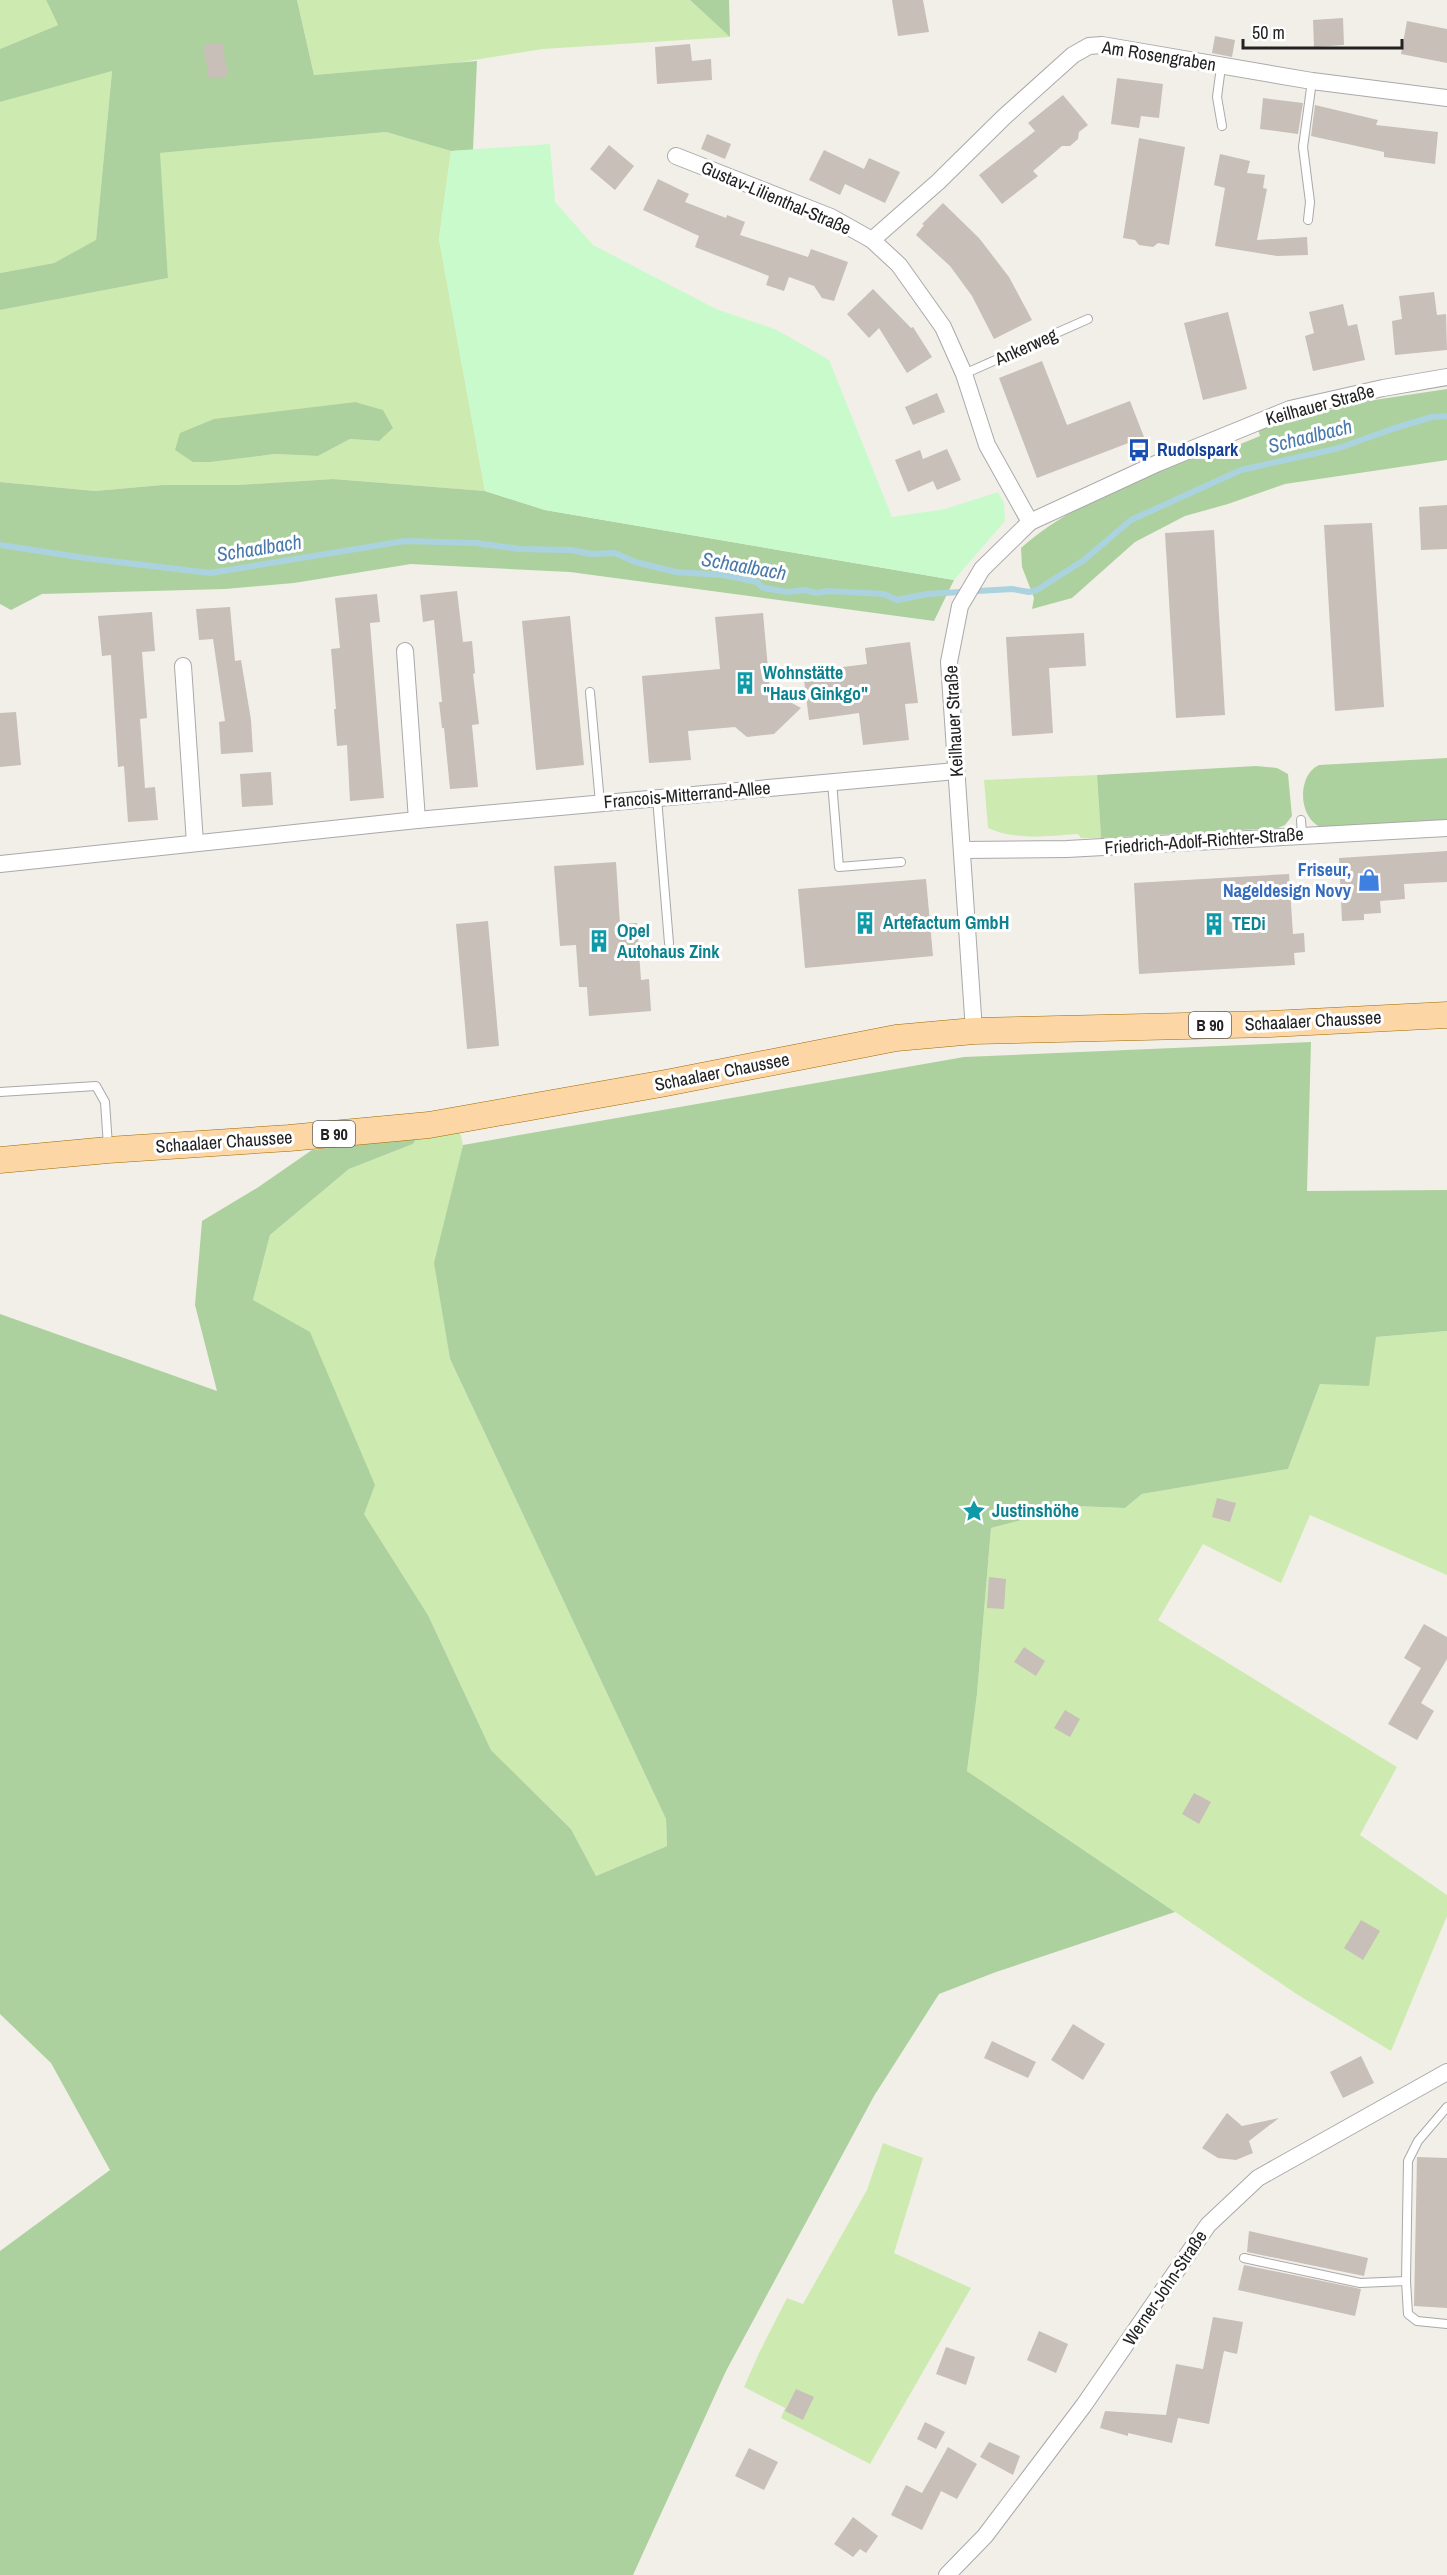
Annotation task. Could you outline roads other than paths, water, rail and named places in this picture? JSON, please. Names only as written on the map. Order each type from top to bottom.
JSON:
[{"type":"main road","name":"Schaalaer Chaussee","points":[[0,1160],[429,1125],[655,1085],[896,1038],[974,1031],[1270,1024],[1447,1015]]},
{"type":"street","name":"Am Rosengraben","points":[[872,240],[1081,49],[1102,45],[1312,81],[1447,98]]},
{"type":"street","name":"Gustav-Lilienthal-Straße","points":[[676,156],[831,217],[872,240],[899,265],[943,327],[964,374],[987,445],[1030,522]]},
{"type":"street","name":"Keilhauer Straße","points":[[974,1031],[949,662],[960,606],[982,569],[1030,522],[1168,458],[1290,409],[1383,388],[1447,377]]},
{"type":"street","points":[[405,651],[417,820]]},
{"type":"street","points":[[183,666],[195,843]]},
{"type":"street","name":"Francois-Mitterrand-Allee","points":[[0,864],[417,820],[956,771]]},
{"type":"street","name":"Friedrich-Adolf-Richter-Straße","points":[[962,850],[1067,849],[1301,827],[1447,828]]},
{"type":"street","name":"Werner-John-Straße","points":[[947,2575],[986,2536],[1084,2405],[1208,2225],[1258,2178],[1447,2072]]},
{"type":"lane","points":[[1221,67],[1216,97],[1222,126]]},
{"type":"lane","points":[[1308,220],[1310,202],[1303,147],[1312,81]]},
{"type":"lane","name":"Ankerweg","points":[[964,374],[1088,320]]},
{"type":"lane","points":[[590,692],[600,803]]},
{"type":"lane","points":[[832,782],[839,867],[901,862]]},
{"type":"lane","points":[[657,798],[669,943]]},
{"type":"lane","points":[[0,1092],[96,1086],[105,1102],[108,1150]]},
{"type":"lane","points":[[1447,2108],[1418,2141],[1408,2162],[1406,2281],[1408,2314],[1417,2321],[1447,2324]]},
{"type":"lane","points":[[1244,2258],[1360,2283],[1406,2281]]},
{"type":"waterway","name":"Schaalbach","points":[[0,545],[210,573],[405,541],[475,543],[520,549],[571,550],[591,554],[615,553],[635,562],[676,572],[723,575],[757,582],[763,588],[788,592],[805,590],[816,593],[829,591],[884,594],[897,600],[927,594],[1012,589],[1029,592],[1037,590],[1084,560],[1131,520],[1241,470],[1339,448],[1432,417],[1447,416]]},
{"type":"place","name":"Rudolspark","points":[[1139,450]]},
{"type":"place","name":"Wohnstätte \"Haus Ginkgo\"","points":[[745,683]]},
{"type":"place","name":"Friseur, Nageldesign Novy","points":[[1369,880]]},
{"type":"place","name":"Artefactum GmbH","points":[[865,923]]},
{"type":"place","name":"TEDi","points":[[1214,924]]},
{"type":"place","name":"Opel Autohaus Zink","points":[[599,941]]},
{"type":"place","name":"Justinshöhe","points":[[974,1511]]}]
